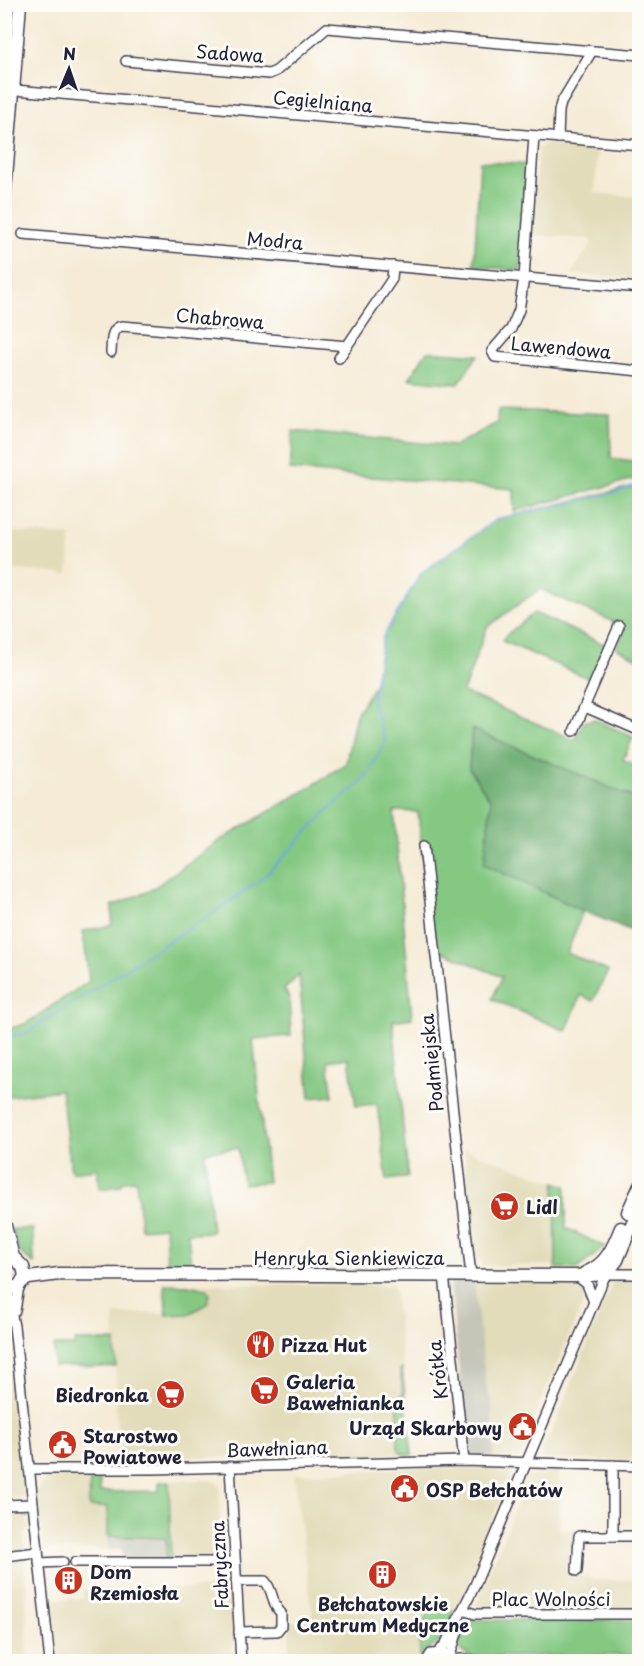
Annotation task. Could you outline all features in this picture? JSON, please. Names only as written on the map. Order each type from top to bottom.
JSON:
[{"type":"main road","points":[[4,202],[9,89],[20,4]]},
{"type":"main road","points":[[606,1274],[639,1186]]},
{"type":"main road","points":[[577,1276],[599,1267],[614,1255],[639,1205]]},
{"type":"main road","points":[[4,1222],[15,1264],[25,1276],[21,1283]]},
{"type":"main road","name":"Henryka Sienkiewicza","points":[[15,1264],[59,1274]]},
{"type":"main road","name":"Henryka Sienkiewicza","points":[[5,1286],[21,1283],[29,1278],[59,1274],[577,1276],[606,1274]]},
{"type":"street","name":"Sadowa","points":[[126,61],[269,74],[276,71],[327,28],[639,55]]},
{"type":"street","points":[[558,138],[561,103],[592,51]]},
{"type":"street","name":"Cegielniana","points":[[9,89],[639,145]]},
{"type":"street","points":[[524,278],[534,136]]},
{"type":"street","name":"Modra","points":[[23,234],[639,288]]},
{"type":"street","points":[[339,358],[392,279],[393,266]]},
{"type":"street","name":"Lawendowa","points":[[524,278],[519,310],[511,329],[492,351],[495,357],[639,371]]},
{"type":"street","name":"Chabrowa","points":[[111,352],[114,330],[122,326],[347,346]]},
{"type":"street","points":[[574,731],[619,626]]},
{"type":"street","points":[[585,707],[639,731]]},
{"type":"street","name":"Podmiejska","points":[[424,846],[471,1276]]},
{"type":"street","points":[[614,1255],[626,1274]]},
{"type":"street","points":[[426,1662],[431,1654],[439,1652],[446,1643],[463,1610],[606,1274]]},
{"type":"street","name":"Henryka Sienkiewicza","points":[[606,1274],[639,1274]]},
{"type":"street","name":"Krótka","points":[[444,1275],[464,1461]]},
{"type":"street","points":[[577,1276],[587,1284],[594,1302]]},
{"type":"street","points":[[14,1326],[16,1298],[21,1283]]},
{"type":"street","points":[[5,1286],[14,1326],[50,1662]]},
{"type":"street","name":"Bawełniana","points":[[29,1469],[464,1461],[639,1466]]},
{"type":"street","points":[[613,1465],[613,1536]]},
{"type":"street","name":"Fabryczna","points":[[230,1466],[241,1662]]},
{"type":"street","points":[[4,1505],[33,1504]]},
{"type":"street","points":[[577,1571],[579,1536],[639,1536]]},
{"type":"street","points":[[4,1556],[38,1552]]},
{"type":"street","points":[[39,1563],[63,1562]]},
{"type":"street","points":[[75,1562],[235,1562]]},
{"type":"street","points":[[236,1581],[266,1581],[272,1588],[275,1608],[281,1613],[281,1626],[277,1630],[239,1632]]},
{"type":"street","points":[[449,1660],[463,1610]]},
{"type":"street","name":"Plac Wolności","points":[[463,1610],[476,1614],[639,1614]]},
{"type":"street","points":[[454,1642],[455,1649],[462,1659]]},
{"type":"street","points":[[439,1652],[449,1660]]},
{"type":"street","points":[[449,1660],[486,1662]]},
{"type":"shaded area","points":[[545,144],[594,149],[597,154],[595,193],[639,197],[639,280],[571,274],[591,244],[591,239],[532,235],[538,149]]},
{"type":"shaded area","points":[[4,531],[71,536],[68,574],[5,569]]},
{"type":"shaded area","points":[[464,1149],[555,1182],[556,1265],[482,1266],[482,1260],[475,1260]]},
{"type":"shaded area","points":[[639,1278],[639,1461],[541,1459],[541,1451],[552,1431],[612,1284],[617,1279]]},
{"type":"shaded area","points":[[450,1281],[474,1281],[487,1391],[492,1401],[493,1457],[472,1457],[467,1450]]},
{"type":"shaded area","points":[[474,1281],[578,1284],[582,1285],[587,1294],[524,1441],[525,1450],[518,1458],[493,1457],[492,1401],[487,1391]]},
{"type":"shaded area","name":"Galeria Bawełnianka","points":[[164,1284],[394,1285],[412,1454],[121,1457],[122,1429],[117,1429],[114,1314],[166,1313]]},
{"type":"shaded area","points":[[5,1329],[26,1498],[5,1498]]},
{"type":"shaded area","points":[[433,1467],[508,1467],[512,1470],[482,1543],[486,1545],[440,1643],[427,1650],[420,1658],[412,1661],[289,1662],[289,1623],[313,1618],[294,1474]]},
{"type":"shaded area","points":[[535,1469],[560,1470],[559,1529],[576,1530],[574,1576],[591,1577],[592,1580],[639,1580],[639,1608],[481,1608],[476,1606],[528,1475]]},
{"type":"shaded area","points":[[49,1474],[90,1475],[89,1507],[108,1507],[108,1550],[43,1549],[37,1491]]},
{"type":"shaded area","points":[[211,1480],[219,1484],[221,1560],[171,1560],[169,1481]]},
{"type":"shaded area","points":[[4,1509],[27,1509],[29,1531],[24,1533],[28,1658],[5,1658]]},
{"type":"shaded area","points":[[108,1536],[167,1537],[166,1560],[122,1561],[122,1550],[108,1550]]},
{"type":"shaded area","points":[[227,1588],[227,1593],[232,1596],[234,1658],[231,1660],[55,1661],[49,1600],[83,1598],[83,1589]]},
{"type":"green space","points":[[480,161],[528,165],[520,270],[474,266]]},
{"type":"green space","points":[[427,351],[478,355],[458,384],[409,379]]},
{"type":"green space","points":[[498,410],[610,414],[611,458],[639,462],[639,478],[514,511],[514,489],[290,470],[293,431],[454,446],[497,423]]},
{"type":"green space","points":[[639,485],[639,659],[616,648],[625,627],[540,589],[487,627],[463,692],[575,740],[584,722],[594,719],[633,737],[623,760],[639,767],[639,800],[472,730],[469,769],[491,801],[485,864],[583,911],[567,953],[608,971],[593,1001],[581,995],[566,1031],[492,999],[502,977],[432,947],[418,812],[394,811],[412,1018],[393,1021],[408,1177],[387,1180],[377,1104],[356,1106],[349,1058],[328,1061],[333,1096],[310,1098],[299,975],[284,990],[289,997],[291,1036],[253,1039],[268,1182],[243,1184],[238,1148],[205,1152],[212,1232],[188,1233],[191,1265],[167,1266],[165,1227],[141,1229],[136,1180],[123,1181],[120,1186],[99,1189],[97,1169],[71,1172],[61,1090],[5,1097],[5,1030],[25,1024],[89,981],[83,931],[112,925],[112,906],[149,891],[219,841],[304,791],[346,763],[356,714],[374,686],[383,637],[421,573],[497,519]]},
{"type":"green space","points":[[534,613],[606,645],[592,680],[502,641]]},
{"type":"green space","points":[[472,729],[639,800],[639,934],[583,911],[484,864],[491,801],[469,768]]},
{"type":"green space","points":[[555,1182],[566,1186],[566,1228],[605,1247],[577,1269],[556,1268]]},
{"type":"green space","points":[[12,1229],[33,1229],[34,1264],[19,1249]]},
{"type":"green space","points":[[164,1284],[207,1289],[210,1294],[208,1303],[189,1314],[167,1315]]},
{"type":"green space","points":[[75,1341],[115,1341],[116,1367],[54,1366],[54,1346],[75,1346]]},
{"type":"green space","points":[[402,1369],[412,1455],[403,1454],[398,1449],[398,1396],[403,1395],[400,1370]]},
{"type":"green space","points":[[90,1475],[100,1475],[100,1492],[159,1491],[159,1482],[169,1481],[171,1560],[166,1560],[166,1538],[108,1536],[108,1507],[89,1507]]},
{"type":"green space","points":[[434,1602],[455,1612],[442,1641],[427,1650],[420,1658],[420,1629]]},
{"type":"green space","points":[[472,1620],[639,1620],[639,1655],[471,1657],[461,1651],[458,1643]]},
{"type":"waterway","points":[[4,1036],[24,1034],[221,908],[264,877],[328,810],[364,780],[385,742],[372,700],[383,637],[421,573],[497,519],[615,492],[640,484]]},
{"type":"place","name":"Lidl","points":[[505,1206]]},
{"type":"place","name":"Pizza Hut","points":[[260,1344]]},
{"type":"place","name":"Galeria Bawełnianka","points":[[265,1391]]},
{"type":"place","name":"Biedronka","points":[[170,1394]]},
{"type":"place","name":"Urząd Skarbowy","points":[[523,1427]]},
{"type":"place","name":"Starostwo Powiatowe","points":[[62,1445]]},
{"type":"place","name":"OSP Bełchatów","points":[[405,1489]]},
{"type":"place","name":"Bełchatowskie Centrum Medyczne","points":[[383,1574]]},
{"type":"place","name":"Dom Rzemiosła","points":[[69,1581]]}]
